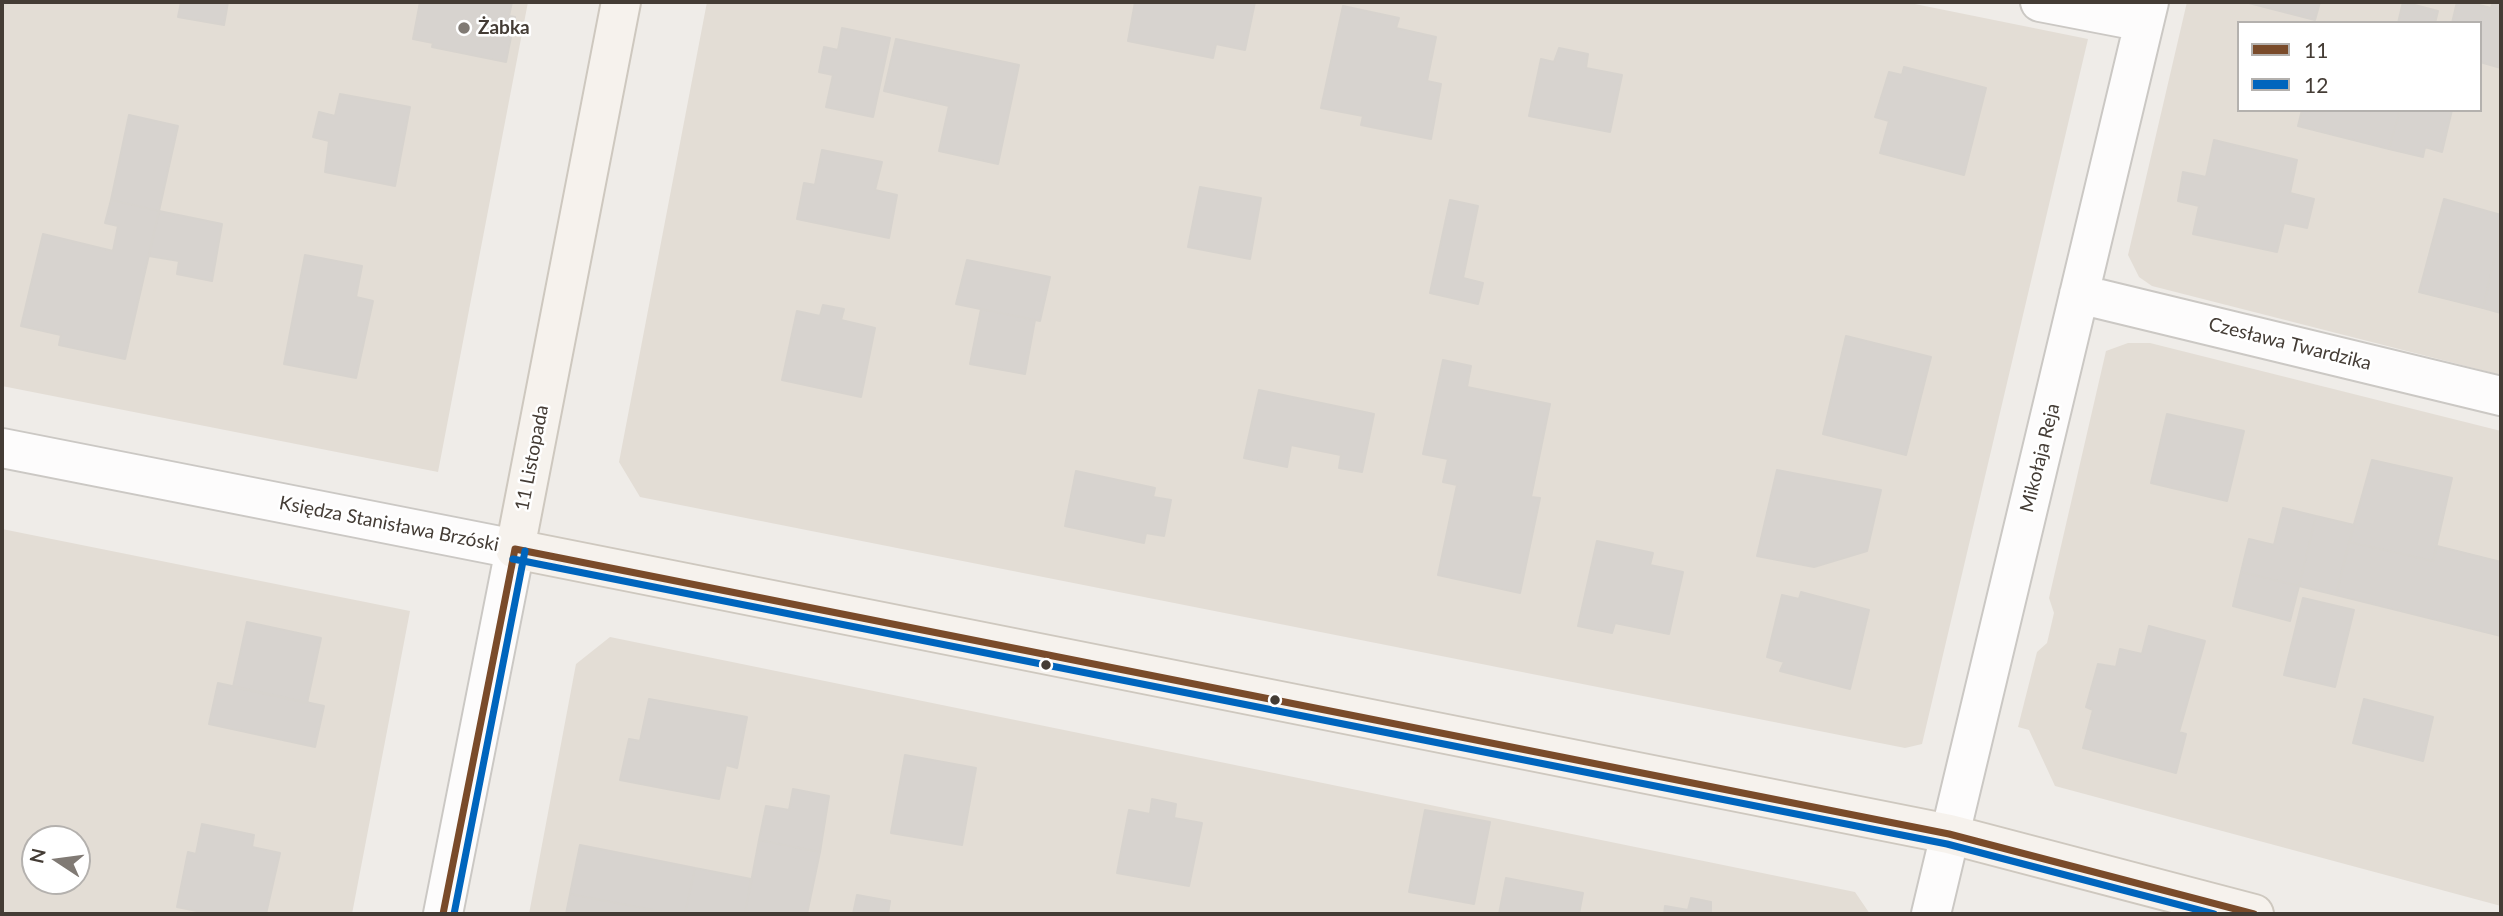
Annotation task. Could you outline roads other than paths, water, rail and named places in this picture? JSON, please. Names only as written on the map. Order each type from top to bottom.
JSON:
[{"type":"main road","name":"11 Listopada","points":[[515,549],[621,2]]},
{"type":"main road","name":"Księdza Stanisława Brzóski","points":[[515,549],[1949,834],[2254,914]]},
{"type":"street","points":[[2040,2],[2146,12]]},
{"type":"street","name":"Mikołaja Reja","points":[[1931,914],[2146,12]]},
{"type":"street","name":"Czesława Twardzika","points":[[2079,293],[2501,396]]},
{"type":"street","name":"Księdza Stanisława Brzóski","points":[[2,448],[515,549]]},
{"type":"street","name":"11 Listopada","points":[[443,914],[515,549]]},
{"type":"place","name":"Żabka","points":[[464,28]]}]
